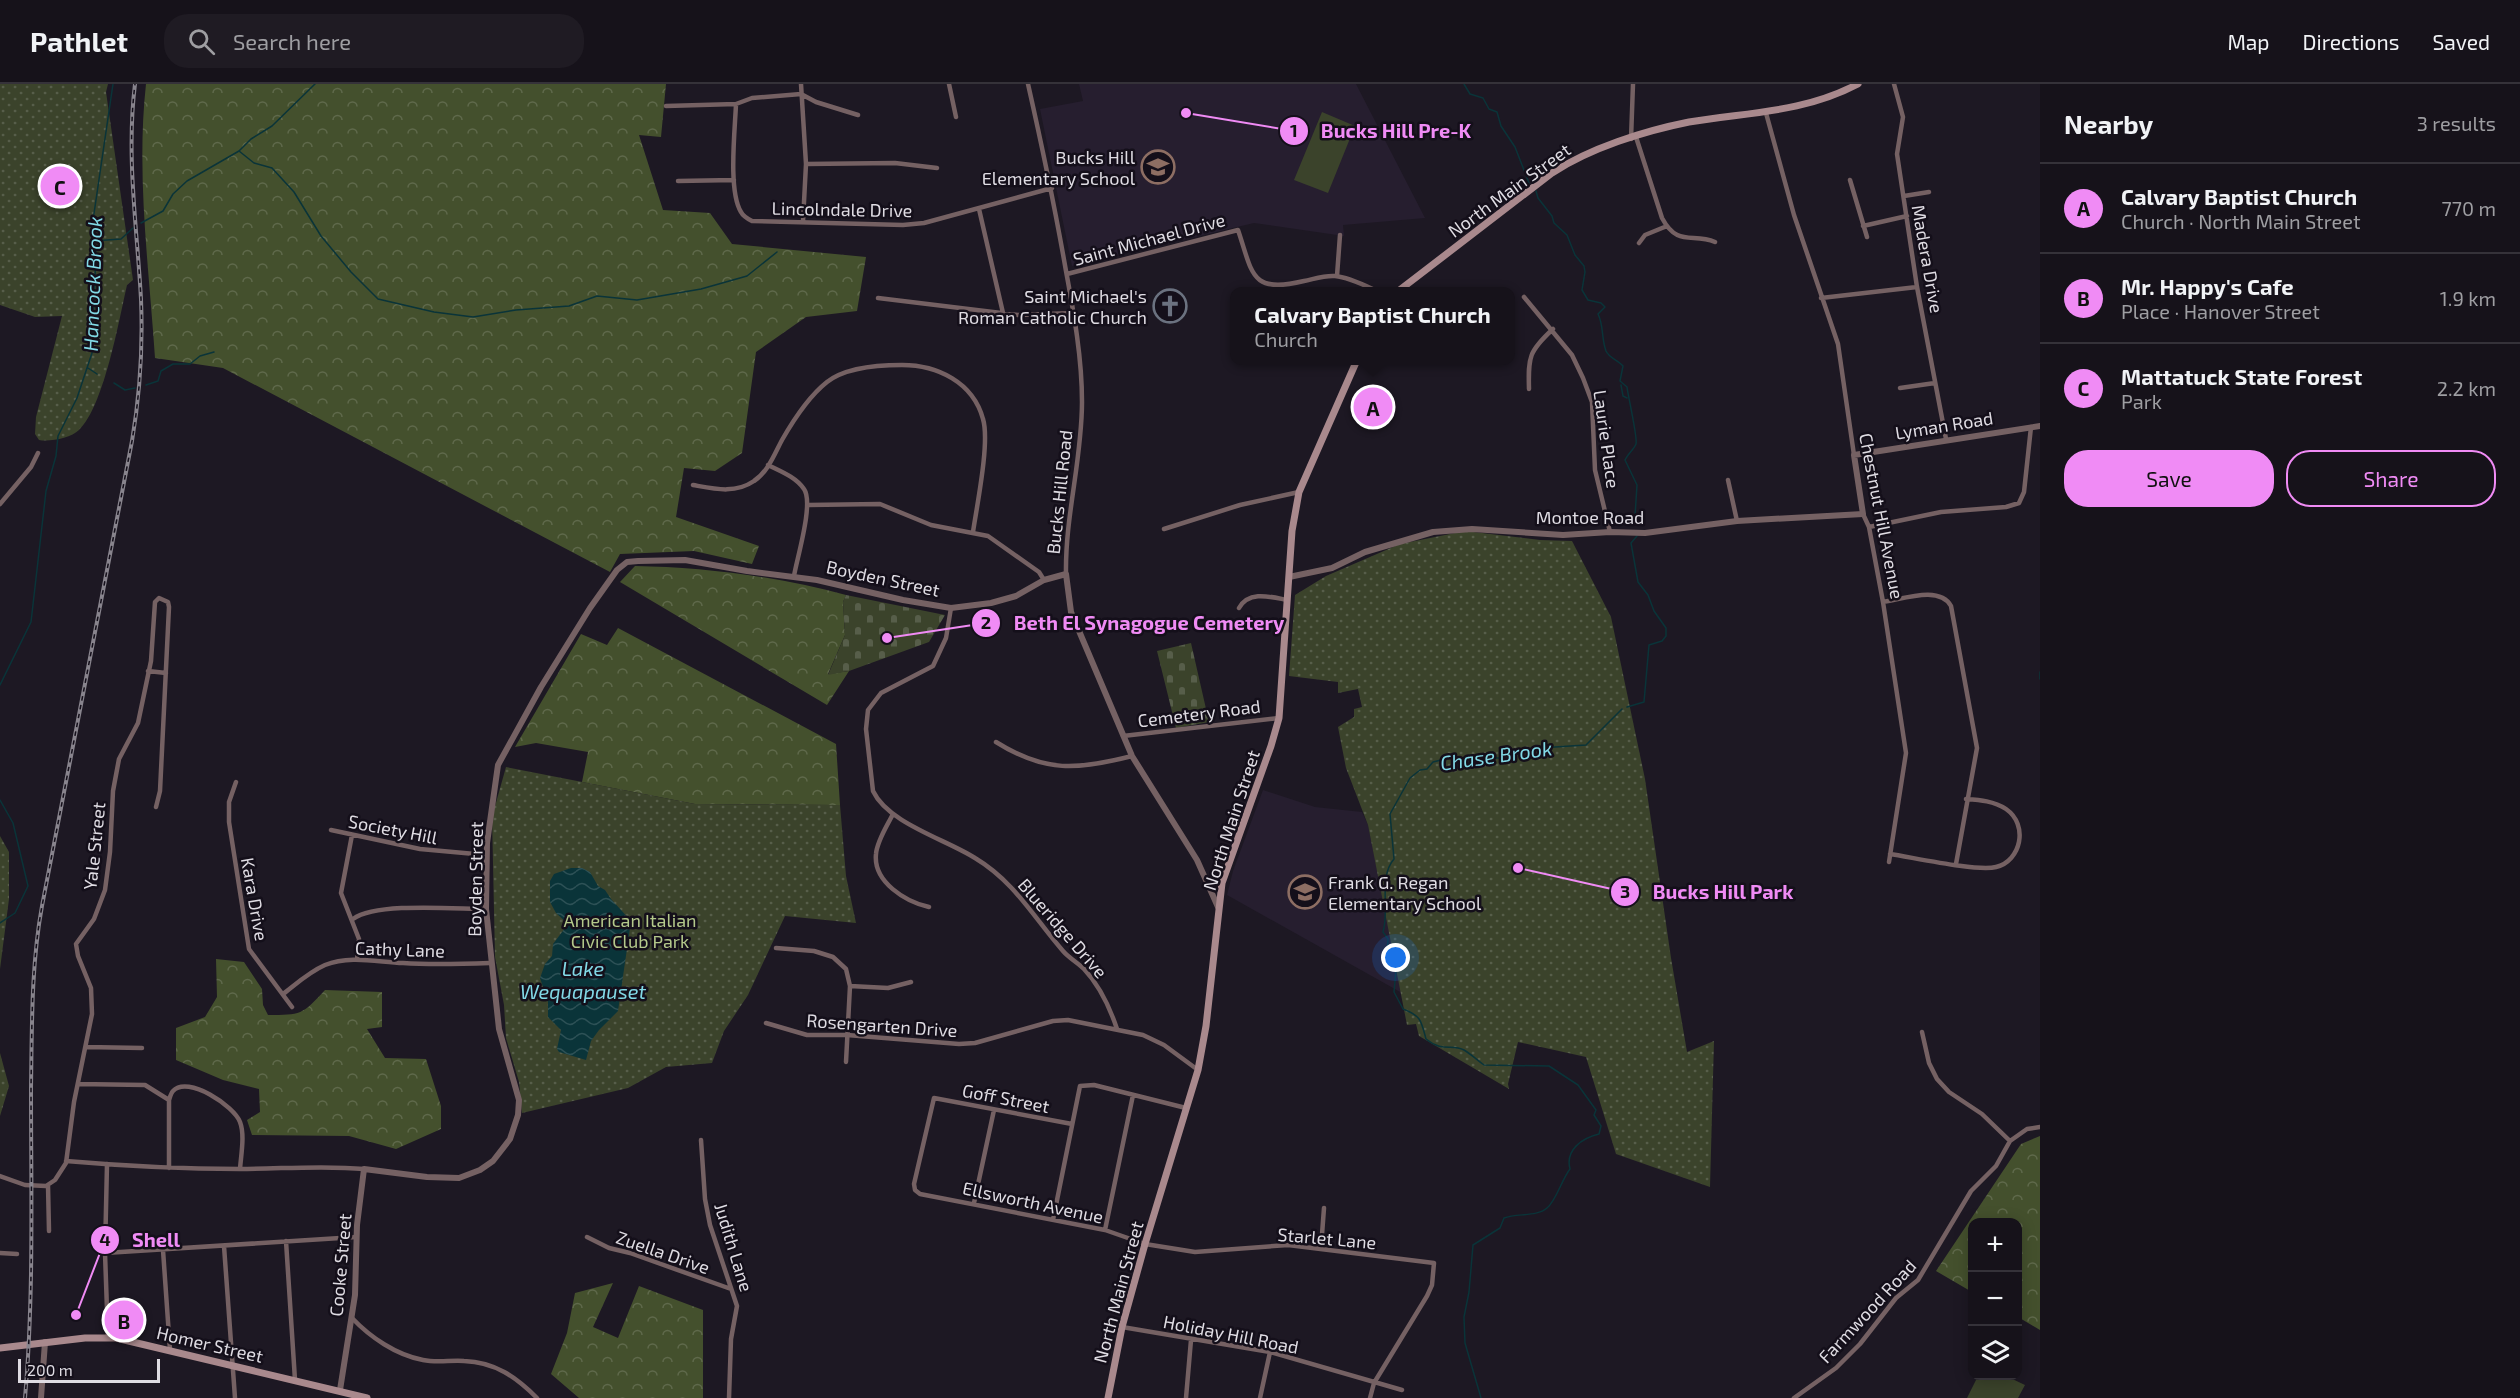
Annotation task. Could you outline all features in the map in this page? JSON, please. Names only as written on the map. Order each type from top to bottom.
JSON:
[{"type":"main road","name":"North Main Street","points":[[1402,287],[1577,156],[1690,122],[1766,113],[1822,100],[1858,84]]},
{"type":"main road","name":"North Main Street","points":[[1108,1398],[1122,1327],[1198,1070],[1206,1026],[1222,884],[1279,718],[1292,531],[1299,492],[1355,365]]},
{"type":"main road","name":"Homer Street","points":[[0,1348],[45,1342],[108,1338],[233,1364],[340,1394],[368,1398]]},
{"type":"street","points":[[801,84],[806,164],[804,221]]},
{"type":"street","points":[[949,84],[956,117]]},
{"type":"street","name":"Bucks Hill Road","points":[[1028,84],[1052,188],[1074,313],[1082,399],[1081,437],[1066,540],[1066,573],[1071,612],[1132,756],[1197,860],[1218,908]]},
{"type":"street","points":[[1634,84],[1633,138],[1662,218],[1667,226],[1686,239],[1707,239],[1715,242]]},
{"type":"street","name":"Madera Drive","points":[[1894,84],[1903,117],[1897,154],[1917,287],[1946,439]]},
{"type":"street","points":[[666,106],[736,104],[752,98],[801,94],[816,102],[858,115]]},
{"type":"street","name":"Lincolndale Drive","points":[[736,104],[734,180],[737,202],[742,214],[752,221],[903,225],[924,223],[1052,188]]},
{"type":"street","name":"Chestnut Hill Avenue","points":[[1766,113],[1794,215],[1840,352],[1863,514],[1869,527],[1883,602],[1906,753],[1889,862]]},
{"type":"street","points":[[806,164],[895,163],[937,168]]},
{"type":"street","points":[[678,181],[734,180]]},
{"type":"street","points":[[1850,180],[1867,237]]},
{"type":"street","points":[[1904,196],[1929,192]]},
{"type":"street","points":[[979,209],[1003,313]]},
{"type":"street","points":[[1863,226],[1907,216]]},
{"type":"street","points":[[1639,243],[1645,235],[1667,226]]},
{"type":"street","name":"Saint Michael Drive","points":[[1067,274],[1238,230],[1251,269],[1265,284],[1280,286],[1337,276]]},
{"type":"street","points":[[1340,235],[1337,276],[1368,287]]},
{"type":"street","points":[[1821,298],[1917,287]]},
{"type":"street","name":"Laurie Place","points":[[1524,297],[1572,355],[1592,402],[1595,470],[1610,532]]},
{"type":"street","points":[[878,298],[1018,315],[1074,313]]},
{"type":"street","points":[[1529,388],[1530,354],[1552,329]]},
{"type":"street","points":[[693,485],[723,490],[739,489],[756,480],[768,465],[808,400],[828,381],[855,370],[883,365],[910,365],[936,369],[962,386],[974,399],[983,419],[985,440],[973,532]]},
{"type":"street","points":[[1900,388],[1935,382]]},
{"type":"street","name":"Lyman Road","points":[[1854,455],[2040,426]]},
{"type":"street","points":[[1869,527],[1941,512],[2006,507],[2019,503],[2024,492],[2031,427]]},
{"type":"street","points":[[0,504],[31,466],[38,453]]},
{"type":"street","points":[[768,465],[793,478],[805,490],[808,505],[794,576]]},
{"type":"street","points":[[1728,480],[1737,521]]},
{"type":"street","points":[[1164,529],[1240,505],[1299,492]]},
{"type":"street","points":[[808,505],[880,504],[931,525],[973,532],[997,541],[1039,572],[1044,580]]},
{"type":"street","name":"Montoe Road","points":[[1289,577],[1332,568],[1365,552],[1433,532],[1472,529],[1563,536],[1610,532],[1645,533],[1737,521],[1863,514]]},
{"type":"street","name":"Boyden Street","points":[[66,1161],[169,1168],[339,1167],[428,1177],[459,1178],[480,1170],[493,1161],[510,1139],[518,1115],[519,1100],[516,1084],[501,1042],[486,909],[486,855],[498,765],[590,608],[617,570],[627,562],[685,560],[747,572],[794,576],[951,608],[991,603],[1016,596],[1044,580],[1066,573]]},
{"type":"street","points":[[1883,602],[1934,594],[1944,597],[1951,606],[1977,748],[1956,864]]},
{"type":"street","points":[[1239,608],[1247,598],[1256,596],[1287,600]]},
{"type":"street","name":"Yale Street","points":[[66,1161],[92,1014],[92,988],[78,956],[76,944],[94,919],[105,890],[110,852],[113,791],[119,759],[138,723],[148,671],[155,602],[159,598],[164,599],[169,607],[160,791],[156,807]]},
{"type":"street","points":[[929,907],[913,904],[882,878],[876,853],[893,814],[877,800],[873,791],[866,719],[874,699],[881,693],[926,671],[938,660],[946,638],[951,608]]},
{"type":"street","points":[[148,671],[166,673]]},
{"type":"street","name":"Cemetery Road","points":[[1123,736],[1279,718]]},
{"type":"street","points":[[996,742],[1010,751],[1064,768],[1094,766],[1132,756]]},
{"type":"street","name":"Kara Drive","points":[[236,782],[229,802],[229,822],[249,949],[291,1007]]},
{"type":"street","points":[[1890,854],[1986,869],[2007,863],[2019,846],[2018,825],[2013,814],[1987,801],[1966,799]]},
{"type":"street","name":"Blueridge Drive","points":[[893,814],[976,858],[1002,878],[1023,899],[1064,951],[1094,981],[1117,1029]]},
{"type":"street","name":"Society Hill","points":[[331,830],[420,849],[486,855]]},
{"type":"street","points":[[352,835],[341,893],[359,939],[357,960]]},
{"type":"street","points":[[352,919],[360,914],[383,909],[486,909]]},
{"type":"street","points":[[776,948],[814,951],[833,957],[846,969],[850,986],[846,1062]]},
{"type":"street","name":"Cathy Lane","points":[[283,994],[307,975],[326,965],[357,960],[401,963],[491,963]]},
{"type":"street","points":[[850,986],[888,988],[911,982]]},
{"type":"street","name":"Rosengarten Drive","points":[[766,1023],[807,1035],[847,1035],[959,1044],[975,1043],[1053,1021],[1068,1020],[1143,1035],[1164,1045],[1198,1070]]},
{"type":"street","points":[[1922,1032],[1929,1063],[1937,1079],[1948,1092],[1982,1114],[2010,1141],[2027,1130],[2040,1127]]},
{"type":"street","points":[[86,1047],[142,1048]]},
{"type":"street","points":[[78,1084],[145,1085],[169,1100]]},
{"type":"street","points":[[1053,1220],[1080,1086],[1094,1084],[1186,1108]]},
{"type":"street","points":[[169,1168],[169,1100],[173,1091],[180,1087],[210,1093],[232,1111],[240,1121],[242,1131],[240,1169]]},
{"type":"street","points":[[1105,1230],[1133,1095]]},
{"type":"street","name":"Goff Street","points":[[915,1190],[914,1184],[934,1098],[1072,1124]]},
{"type":"street","points":[[974,1203],[994,1110]]},
{"type":"street","name":"Judith Lane","points":[[701,1140],[705,1199],[710,1226],[737,1306],[731,1339],[729,1398]]},
{"type":"street","name":"Farmwood Road","points":[[1794,1398],[1836,1368],[1860,1344],[1896,1298],[1918,1280],[1971,1191],[1996,1166],[2010,1141]]},
{"type":"street","points":[[0,1176],[32,1186],[48,1185],[57,1178],[66,1161]]},
{"type":"street","points":[[107,1164],[105,1253],[108,1338]]},
{"type":"street","name":"Cooke Street","points":[[340,1394],[355,1295],[356,1237],[364,1169]]},
{"type":"street","points":[[48,1185],[49,1231]]},
{"type":"street","name":"Ellsworth Avenue","points":[[915,1190],[920,1194],[1105,1230],[1145,1244]]},
{"type":"street","points":[[1321,1248],[1324,1208]]},
{"type":"street","points":[[105,1253],[356,1237]]},
{"type":"street","name":"Zuella Drive","points":[[587,1237],[609,1248],[731,1289]]},
{"type":"street","points":[[285,1241],[295,1380]]},
{"type":"street","name":"Starlet Lane","points":[[1145,1244],[1194,1252],[1288,1245],[1434,1263],[1432,1286],[1374,1383]]},
{"type":"street","points":[[225,1246],[236,1398]]},
{"type":"street","points":[[163,1250],[170,1350]]},
{"type":"street","points":[[0,1253],[17,1254]]},
{"type":"street","points":[[351,1318],[364,1330],[404,1354],[422,1360],[487,1364],[504,1371],[537,1398]]},
{"type":"street","name":"Holiday Hill Road","points":[[1122,1327],[1270,1352],[1402,1390]]},
{"type":"street","points":[[1186,1398],[1191,1340]]},
{"type":"street","points":[[41,1398],[45,1342]]},
{"type":"street","points":[[1260,1398],[1270,1352]]},
{"type":"street","points":[[1370,1398],[1374,1383]]},
{"type":"shaded area","points":[[1079,84],[1356,84],[1425,218],[1343,225],[1344,236],[1254,223],[1072,266],[1040,109],[1083,101]]},
{"type":"shaded area","name":"Frank G. Regan Elementary School","points":[[1263,790],[1315,807],[1362,812],[1368,825],[1402,993],[1227,895],[1233,871]]},
{"type":"green space","points":[[0,84],[108,84],[106,92],[133,280],[127,285],[115,340],[96,402],[79,430],[54,440],[39,440],[35,434],[36,417],[62,316],[35,317],[0,305]]},
{"type":"green space","points":[[146,84],[666,84],[661,137],[639,135],[663,210],[710,213],[732,244],[866,257],[857,311],[806,317],[756,352],[742,453],[715,471],[684,468],[676,517],[759,546],[752,564],[694,551],[620,554],[610,572],[223,368],[155,358],[143,187],[142,152]]},
{"type":"green space","points":[[1322,112],[1355,126],[1328,193],[1294,180]]},
{"type":"green space","points":[[1465,531],[1540,540],[1572,541],[1611,617],[1645,779],[1687,1052],[1714,1041],[1710,1187],[1616,1154],[1586,1057],[1518,1042],[1508,1084],[1509,1089],[1419,1036],[1416,1024],[1407,1025],[1368,825],[1346,768],[1338,727],[1354,717],[1354,709],[1362,707],[1358,689],[1338,693],[1338,682],[1289,676],[1295,595],[1326,576],[1400,544]]},
{"type":"green space","points":[[635,566],[688,568],[742,574],[846,595],[843,602],[845,635],[828,674],[849,671],[827,705],[620,582]]},
{"type":"green space","points":[[846,595],[945,615],[929,642],[849,671],[828,675],[845,635],[843,602]]},
{"type":"green space","points":[[618,628],[836,744],[840,805],[695,804],[582,782],[588,752],[536,743],[515,747],[581,634],[607,645]]},
{"type":"green space","points":[[1191,643],[1209,722],[1176,728],[1157,651]]},
{"type":"green space","name":"American Italian Civic Club Park","points":[[506,767],[695,804],[840,805],[846,876],[856,923],[785,916],[748,995],[724,1031],[712,1063],[666,1067],[628,1088],[522,1113],[519,1082],[506,1038],[504,1005],[495,957],[492,817]]},
{"type":"green space","points":[[0,836],[9,852],[9,899],[0,969]]},
{"type":"green space","points":[[216,959],[244,962],[262,989],[263,1005],[268,1015],[288,1015],[300,1012],[325,990],[382,992],[382,1027],[367,1029],[385,1058],[426,1059],[441,1106],[441,1129],[396,1149],[349,1136],[252,1135],[247,1120],[260,1112],[259,1089],[223,1080],[176,1060],[176,1028],[205,1017],[217,997]]},
{"type":"green space","points":[[0,1053],[9,1086],[0,1116]]},
{"type":"green space","points":[[2040,1136],[2040,1330],[2022,1319],[2022,1218],[1971,1218],[2021,1144]]},
{"type":"green space","points":[[1968,1223],[1968,1290],[1936,1271]]},
{"type":"green space","points":[[613,1283],[593,1327],[618,1338],[639,1286],[703,1310],[703,1398],[579,1398],[551,1374],[567,1333],[575,1293]]},
{"type":"green space","points":[[1976,1380],[2014,1380],[2025,1385],[2018,1398],[1967,1398]]},
{"type":"water","name":"Lake Wequapauset","points":[[571,868],[582,868],[590,872],[598,886],[605,890],[631,921],[618,1011],[591,1041],[586,1060],[559,1052],[557,1049],[561,1030],[548,1017],[548,1002],[540,978],[545,964],[552,956],[553,944],[568,924],[556,913],[550,902],[550,881],[554,874]]},
{"type":"waterway","name":"Hancock Brook","points":[[0,685],[31,622],[46,491],[56,456],[58,436],[77,398],[92,353],[96,252],[91,234],[113,84]]},
{"type":"waterway","points":[[141,223],[163,211],[173,194],[187,181],[239,151],[251,139],[272,126],[315,84]]},
{"type":"waterway","name":"Chase Brook","points":[[1464,84],[1470,94],[1483,98],[1489,109],[1497,112],[1501,126],[1515,147],[1529,183]]},
{"type":"waterway","points":[[239,151],[254,163],[272,168],[294,192],[321,236],[351,272],[378,299],[434,312],[473,317],[516,310],[569,306],[597,296],[637,300],[701,289],[747,276],[777,252]]},
{"type":"waterway","name":"Chase Brook","points":[[1536,191],[1554,223],[1567,235],[1575,255],[1584,266],[1582,290],[1588,300],[1601,303],[1605,307],[1598,314],[1606,351],[1623,366],[1620,381],[1627,387],[1636,440],[1635,446],[1625,460],[1637,485],[1635,516],[1637,523]]},
{"type":"waterway","points":[[93,241],[121,239],[133,228]]},
{"type":"waterway","points":[[146,385],[158,381],[161,371],[173,364],[190,364],[200,356],[214,352]]},
{"type":"waterway","points":[[88,368],[97,374]]},
{"type":"waterway","points":[[114,383],[125,390],[135,388]]},
{"type":"waterway","points":[[1621,385],[1623,396],[1627,398]]},
{"type":"waterway","name":"Chase Brook","points":[[1627,707],[1644,702],[1649,645],[1662,641],[1666,636],[1666,628],[1638,582],[1631,543],[1637,536]]},
{"type":"waterway","points":[[2040,672],[2040,679]]},
{"type":"waterway","name":"Chase Brook","points":[[1481,1398],[1465,1343],[1464,1317],[1469,1292],[1473,1245],[1500,1228],[1504,1218],[1538,1213],[1547,1208],[1570,1169],[1572,1151],[1587,1138],[1599,1134],[1601,1126],[1594,1115],[1596,1110],[1578,1085],[1549,1066],[1484,1065],[1460,1048],[1437,1046],[1426,1039],[1419,1020],[1403,1009],[1394,992],[1396,970],[1387,955],[1388,939],[1383,932],[1385,884],[1389,866],[1394,859],[1390,814],[1410,778],[1420,770],[1427,769],[1433,762],[1449,758],[1499,758],[1508,757],[1524,749],[1586,745],[1622,709]]},
{"type":"waterway","name":"Hancock Brook","points":[[0,800],[13,823],[28,886],[15,913],[0,923]]},
{"type":"railway","points":[[25,1398],[31,1282],[33,997],[38,929],[132,441],[139,388],[142,335],[141,299],[132,165],[135,84]]},
{"type":"place","name":"Bucks Hill Pre-K","points":[[1186,113]]},
{"type":"place","name":"Bucks Hill Elementary School","points":[[1158,167]]},
{"type":"place","name":"Mattatuck State Forest","points":[[60,186]]},
{"type":"place","name":"Saint Michael's Roman Catholic Church","points":[[1170,306]]},
{"type":"place","name":"Calvary Baptist Church","points":[[1373,407]]},
{"type":"place","name":"Beth El Synagogue Cemetery","points":[[887,638]]},
{"type":"place","name":"Bucks Hill Park","points":[[1518,868]]},
{"type":"place","name":"Frank G. Regan Elementary School","points":[[1305,892]]},
{"type":"place","name":"Shell","points":[[76,1315]]},
{"type":"place","name":"Mr. Happy's Cafe","points":[[124,1320]]}]
